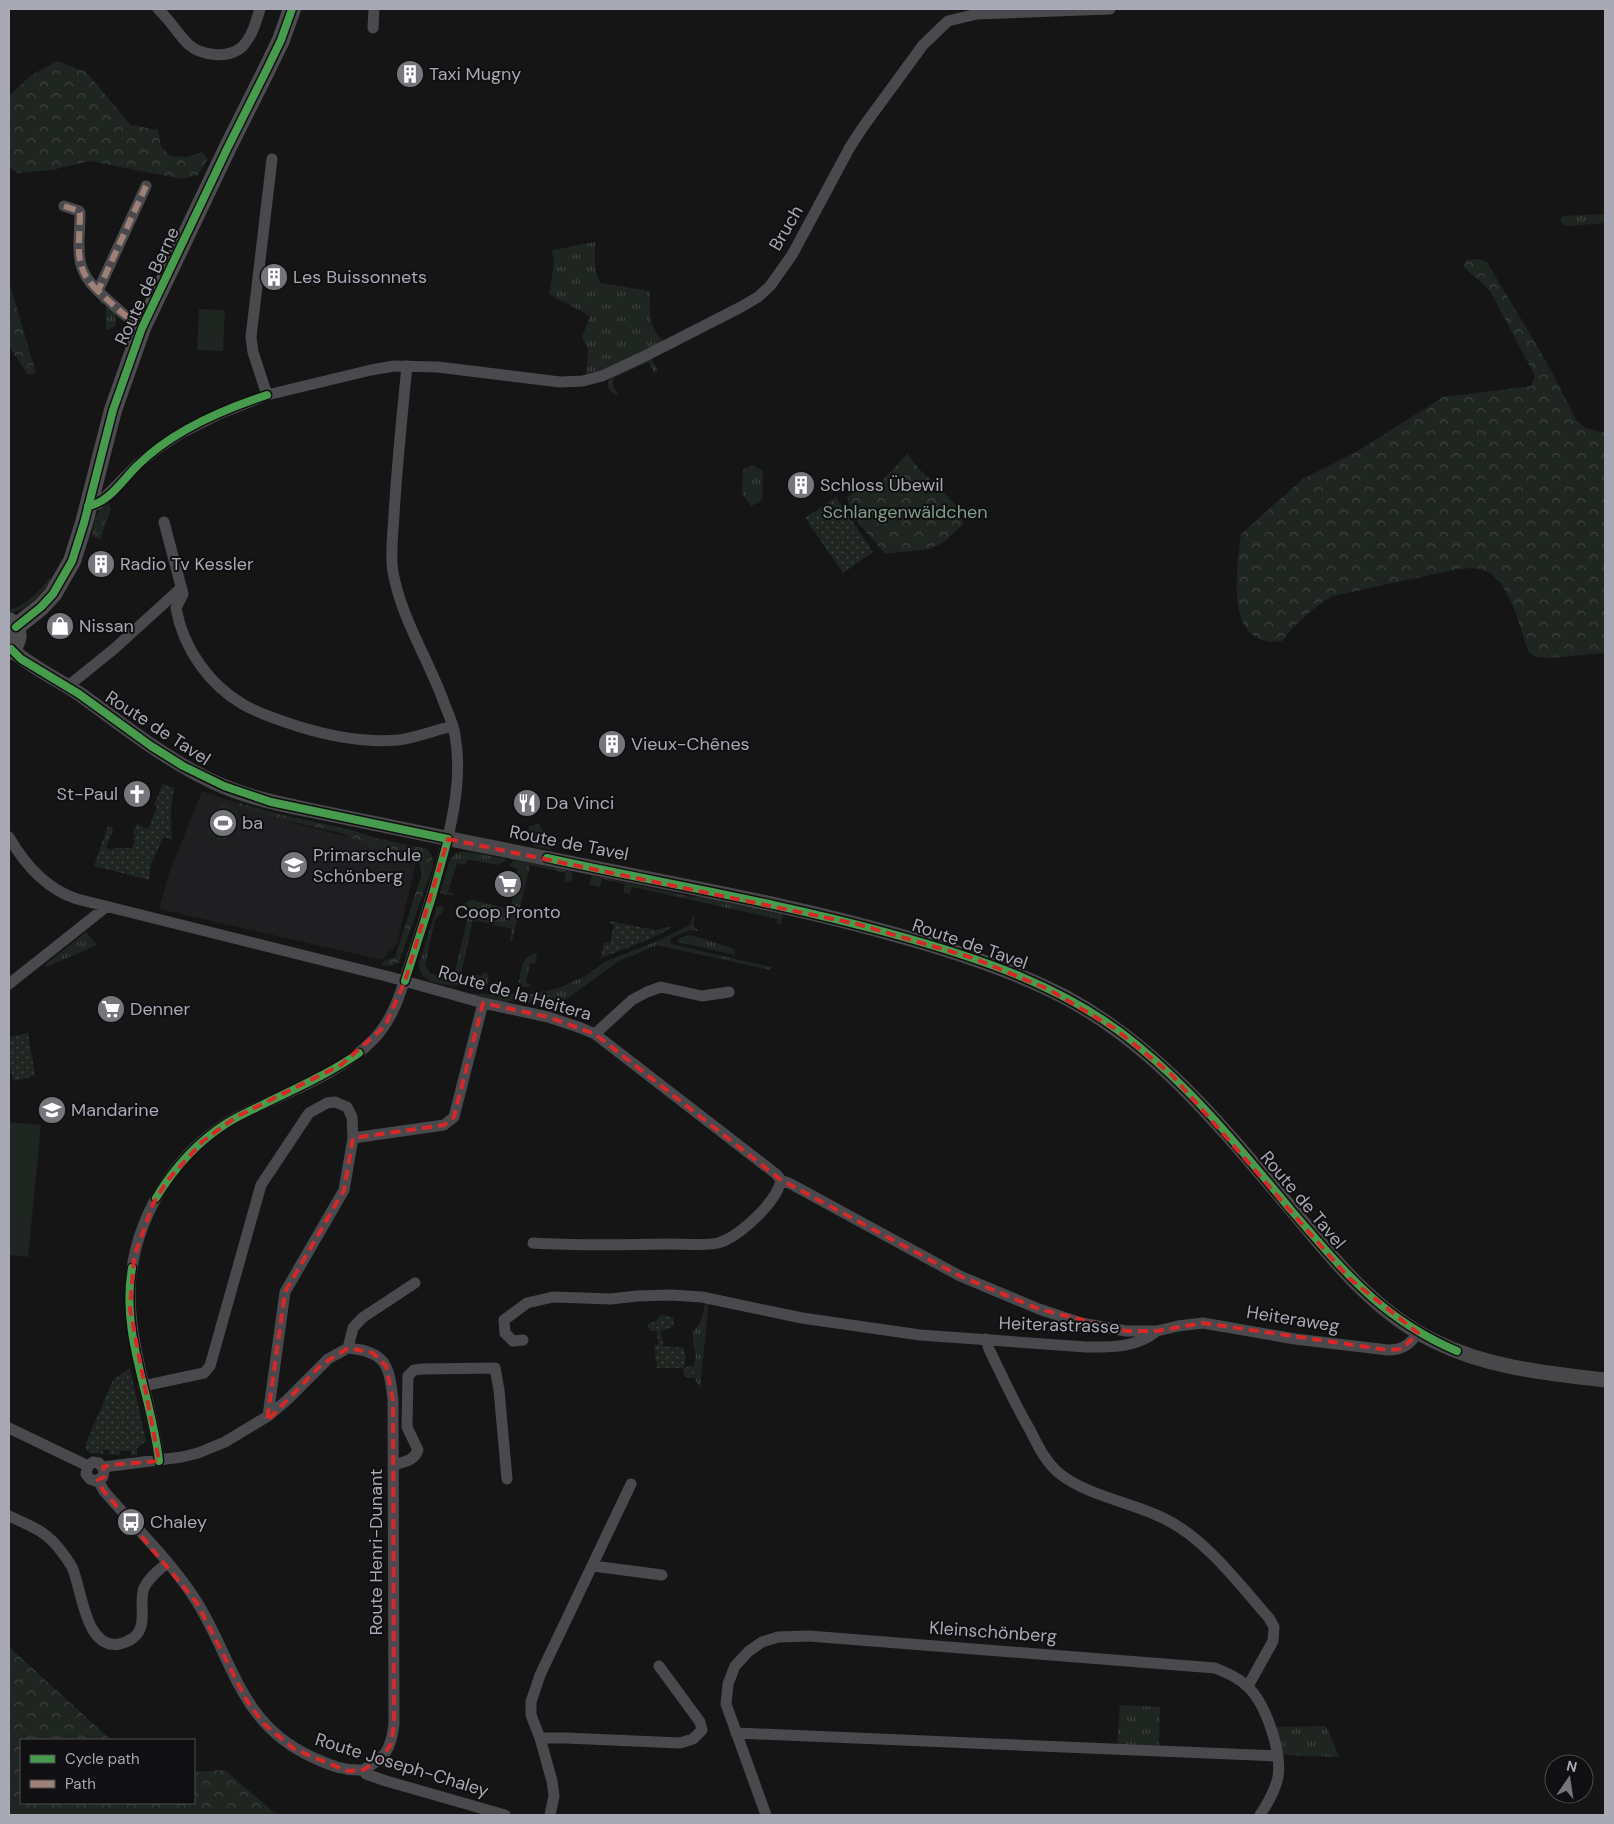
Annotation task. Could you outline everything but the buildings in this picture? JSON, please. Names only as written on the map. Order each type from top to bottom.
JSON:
[{"type":"main road","name":"Route de Berne","points":[[12,624],[41,607],[53,594],[72,562],[113,410],[142,328],[281,40],[292,9]]},
{"type":"main road","points":[[10,650],[18,639],[12,624]]},
{"type":"main road","name":"Route de Tavel","points":[[10,650],[21,659],[68,686],[151,746],[198,774],[224,786],[271,802],[730,895],[857,924],[965,956],[1026,978],[1084,1008],[1114,1028],[1171,1074],[1201,1104],[1349,1278],[1383,1308],[1418,1332],[1457,1351],[1516,1369],[1605,1380]]},
{"type":"street","points":[[158,9],[189,44],[207,54],[226,54],[242,47],[255,28],[260,9]]},
{"type":"street","points":[[373,28],[374,9]]},
{"type":"street","points":[[948,21],[954,9]]},
{"type":"street","points":[[948,21],[972,11],[1110,9]]},
{"type":"street","name":"Bruch","points":[[88,506],[98,504],[138,464],[181,433],[206,420],[267,395],[371,370],[407,366],[438,367],[560,382],[589,380],[602,376],[741,307],[758,297],[770,286],[792,255],[850,147],[923,45],[948,21]]},
{"type":"street","points":[[267,395],[250,337],[272,159]]},
{"type":"street","points":[[98,291],[146,186]]},
{"type":"street","points":[[64,206],[80,213],[80,266],[84,275],[98,291],[142,328]]},
{"type":"street","points":[[158,1461],[150,1410],[134,1343],[130,1309],[132,1273],[142,1228],[153,1204],[166,1181],[183,1160],[225,1124],[341,1065],[374,1040],[385,1026],[405,981],[448,838],[458,780],[455,734],[407,618],[392,567],[396,487],[407,366]]},
{"type":"street","points":[[164,522],[182,594],[176,608],[188,644],[201,666],[215,683],[244,705],[276,719],[325,734],[352,739],[399,740],[453,726]]},
{"type":"street","points":[[68,686],[114,649],[181,588]]},
{"type":"street","name":"Route de la Heitera","points":[[9,837],[13,854],[41,880],[64,895],[548,1018],[595,1034],[727,1135],[781,1180]]},
{"type":"street","points":[[9,984],[106,907]]},
{"type":"street","points":[[595,1034],[632,1000],[660,987],[702,996],[729,992]]},
{"type":"street","points":[[353,1138],[444,1125],[454,1117],[483,1003]]},
{"type":"street","points":[[143,1386],[204,1373],[210,1366],[261,1185],[309,1113],[327,1103],[341,1103],[347,1107],[352,1117],[353,1138],[344,1190],[285,1292],[268,1416]]},
{"type":"street","points":[[533,1243],[586,1246],[717,1243],[740,1232],[753,1221],[775,1195],[780,1187],[781,1180]]},
{"type":"street","name":"Heiterastrasse","points":[[781,1180],[960,1276],[1039,1309],[1104,1328],[1157,1332]]},
{"type":"street","points":[[98,1480],[104,1475],[103,1467],[182,1457],[214,1447],[241,1434],[286,1401],[328,1359],[348,1348],[354,1328],[362,1318],[415,1283]]},
{"type":"street","name":"Heiterastrasse","points":[[523,1340],[513,1341],[505,1333],[504,1320],[527,1303],[553,1297],[611,1299],[654,1295],[702,1297],[802,1318],[940,1337],[1110,1347],[1142,1342],[1157,1332]]},
{"type":"street","name":"Heiteraweg","points":[[1157,1332],[1178,1326],[1203,1323],[1295,1339],[1388,1350],[1402,1349],[1412,1341],[1418,1332]]},
{"type":"street","points":[[986,1340],[1026,1423],[1050,1464],[1060,1474],[1075,1484],[1149,1511],[1183,1530],[1201,1544],[1269,1618],[1274,1626],[1273,1641],[1248,1686]]},
{"type":"street","name":"Route Henri-Dunant","points":[[348,1348],[364,1350],[379,1357],[386,1366],[390,1377],[393,1400],[394,1724],[388,1751],[377,1762],[363,1770]]},
{"type":"street","points":[[394,1465],[410,1460],[416,1455],[418,1450],[407,1427],[408,1376],[414,1370],[423,1368],[495,1368],[499,1390],[507,1479]]},
{"type":"street","name":"Route Joseph-Chaley","points":[[9,1428],[88,1466]]},
{"type":"street","name":"Route Joseph-Chaley","points":[[103,1467],[96,1462],[88,1466],[86,1471],[87,1477],[92,1480],[98,1480],[104,1491],[168,1563],[197,1603],[248,1701],[264,1724],[294,1749],[347,1771],[363,1770],[366,1774],[386,1781],[505,1815]]},
{"type":"street","points":[[550,1815],[554,1796],[552,1781],[540,1738],[531,1715],[531,1702],[540,1674],[631,1484]]},
{"type":"street","points":[[9,1516],[45,1533],[72,1567],[92,1630],[104,1643],[114,1645],[134,1638],[140,1629],[143,1589],[154,1575],[168,1563]]},
{"type":"street","points":[[593,1566],[662,1575]]},
{"type":"street","name":"Kleinschönberg","points":[[766,1815],[726,1704],[728,1684],[735,1666],[748,1651],[762,1642],[787,1636],[809,1636],[1215,1668],[1230,1674],[1248,1686],[1260,1702],[1270,1728],[1277,1756],[1278,1776],[1272,1796],[1260,1815]]},
{"type":"street","points":[[540,1738],[680,1742],[693,1739],[702,1730],[700,1722],[659,1666]]},
{"type":"street","points":[[736,1733],[1277,1756]]},
{"type":"highlighted area","points":[[448,839],[857,924],[973,958],[1048,989],[1114,1028],[1171,1074],[1349,1278],[1418,1333],[1402,1349],[1388,1350],[1203,1323],[1157,1331],[1126,1331],[1039,1309],[960,1276],[781,1180],[595,1034],[548,1017],[483,1003],[454,1117],[444,1125],[353,1138],[344,1190],[285,1292],[267,1421],[321,1365],[348,1348],[373,1353],[386,1366],[393,1400],[394,1724],[391,1744],[381,1759],[363,1770],[347,1771],[294,1749],[264,1724],[247,1701],[197,1603],[103,1490],[98,1480],[106,1476],[103,1467],[110,1465],[159,1461],[130,1309],[134,1257],[153,1204],[167,1181],[203,1141],[236,1117],[341,1065],[385,1026],[405,981]]},
{"type":"shaded area","name":"Primarschule Schönberg","points":[[202,791],[301,825],[418,854],[397,944],[382,960],[159,909],[168,876]]},
{"type":"green space","points":[[57,61],[86,72],[131,125],[158,130],[161,146],[170,156],[187,157],[202,152],[208,159],[198,175],[182,179],[90,161],[52,170],[17,173],[9,166],[9,96],[30,76]]},
{"type":"green space","points":[[1605,214],[1605,223],[1568,226],[1562,224],[1560,220],[1562,216]]},
{"type":"green space","points":[[595,242],[595,269],[600,283],[650,291],[650,318],[654,329],[663,341],[607,370],[586,376],[588,349],[582,337],[590,316],[549,294],[554,263],[552,250]]},
{"type":"green space","points":[[1479,259],[1487,262],[1546,361],[1577,421],[1586,428],[1605,433],[1605,653],[1550,658],[1535,657],[1528,651],[1514,608],[1503,587],[1488,572],[1473,568],[1458,569],[1333,596],[1305,616],[1282,641],[1268,642],[1253,635],[1244,625],[1239,611],[1237,595],[1241,534],[1303,479],[1356,452],[1443,397],[1531,386],[1535,376],[1490,291],[1464,267],[1466,260]]},
{"type":"green space","points":[[9,281],[36,373],[28,375],[11,349],[9,350]]},
{"type":"green space","points":[[100,298],[115,312],[116,324],[114,327],[106,330],[106,304],[100,304]]},
{"type":"green space","points":[[199,309],[225,310],[223,351],[197,350]]},
{"type":"green space","points":[[650,356],[658,370],[657,373],[654,372],[648,362],[614,378],[613,387],[618,394],[615,395],[609,389],[608,385],[611,376]]},
{"type":"green space","name":"Schlangenwäldchen","points":[[907,454],[920,470],[956,506],[964,523],[944,542],[929,549],[885,554],[857,520],[847,497],[868,484],[881,482]]},
{"type":"green space","points":[[752,465],[763,471],[762,500],[751,506],[742,493],[743,470]]},
{"type":"green space","points":[[836,497],[873,552],[843,573],[805,518]]},
{"type":"green space","points":[[108,502],[111,509],[100,540],[92,536],[95,521],[99,511]]},
{"type":"green space","points":[[107,506],[109,507],[108,514],[97,536],[95,533],[99,515]]},
{"type":"green space","points":[[49,578],[52,580],[33,601],[21,609],[9,612],[9,610],[21,605],[32,597]]},
{"type":"green space","points":[[163,784],[174,788],[171,808],[172,840],[164,837],[151,864],[149,880],[94,866],[108,826],[112,827],[113,830],[106,848],[111,850],[115,848],[132,848],[135,841],[133,840],[135,836],[133,833],[137,824],[148,829],[157,807],[154,805]]},
{"type":"green space","name":"ba","points":[[221,803],[240,811],[225,843],[207,834]]},
{"type":"green space","points":[[238,804],[278,814],[427,849],[432,856],[433,866],[399,962],[391,966],[382,965],[382,962],[395,957],[422,873],[418,860],[410,856],[371,848],[344,834],[277,818],[240,806]]},
{"type":"green space","points":[[539,823],[552,850],[535,847],[528,827]]},
{"type":"green space","points":[[458,852],[507,859],[499,865],[471,860],[468,860],[464,865],[457,863],[448,892],[454,896],[440,893],[450,859]]},
{"type":"green space","points":[[514,860],[570,871],[573,874],[571,881],[564,882],[566,873],[530,865],[512,941],[510,941],[512,929],[473,920],[461,974],[468,976],[467,979],[473,980],[475,975],[489,974],[488,984],[456,985],[426,979],[421,972],[419,963],[437,907],[442,906],[444,910],[435,920],[425,965],[431,974],[448,977],[455,972],[469,912],[458,909],[472,900],[510,909],[517,869],[509,866]]},
{"type":"green space","points":[[592,875],[692,897],[699,896],[783,914],[781,924],[777,923],[778,919],[632,887],[630,894],[623,892],[625,884],[602,879],[600,887],[589,885]]},
{"type":"green space","points":[[693,916],[695,918],[693,925],[698,931],[690,930],[671,938],[671,944],[771,967],[770,970],[657,945],[619,961],[558,1005],[508,1001],[508,1004],[471,994],[531,994],[559,988],[589,974],[606,961],[655,942],[690,925]]},
{"type":"green space","points":[[609,921],[655,930],[675,926],[652,938],[601,958],[604,942],[610,943],[614,924],[609,923]]},
{"type":"green space","points":[[86,932],[97,945],[46,967],[46,964]]},
{"type":"green space","points":[[687,935],[732,948],[735,950],[735,955],[678,942],[678,939]]},
{"type":"green space","points":[[537,953],[535,964],[530,963],[526,983],[532,985],[522,987],[519,982],[523,963],[532,954]]},
{"type":"green space","points":[[28,1033],[35,1076],[13,1081],[9,1060],[9,1037]]},
{"type":"green space","points":[[9,1122],[41,1125],[28,1257],[9,1255]]},
{"type":"green space","points":[[709,1300],[700,1388],[695,1379],[697,1371],[693,1367],[696,1357],[693,1332],[700,1323],[706,1301]]},
{"type":"green space","points":[[661,1315],[673,1317],[674,1326],[660,1332],[663,1346],[684,1348],[686,1360],[684,1368],[692,1365],[697,1370],[696,1377],[684,1376],[683,1368],[657,1368],[654,1346],[659,1344],[656,1331],[650,1331],[647,1324],[656,1321]]},
{"type":"green space","points":[[130,1368],[146,1441],[137,1448],[137,1455],[132,1455],[131,1451],[120,1451],[120,1455],[108,1454],[110,1450],[103,1450],[105,1454],[90,1453],[86,1450],[86,1443],[113,1380]]},
{"type":"green space","points":[[9,1647],[110,1739],[20,1739],[20,1804],[195,1804],[195,1772],[225,1770],[275,1813],[287,1815],[9,1815]]},
{"type":"green space","points":[[1120,1705],[1160,1707],[1159,1745],[1117,1744]]},
{"type":"green space","points":[[1326,1726],[1339,1757],[1283,1755],[1275,1727]]},
{"type":"marked path","points":[[142,328],[98,291],[146,186]]},
{"type":"marked path","points":[[64,206],[80,213],[79,255],[81,264],[84,273],[98,291]]},
{"type":"cycle path","points":[[16,627],[41,607],[53,594],[72,561],[84,523],[113,410],[142,328],[281,40],[292,9]]},
{"type":"cycle path","points":[[88,506],[103,500],[151,453],[182,432],[232,407],[267,395]]},
{"type":"cycle path","points":[[11,649],[21,659],[79,694],[151,746],[183,766],[224,786],[271,802],[448,839],[405,981]]},
{"type":"cycle path","points":[[547,858],[761,902],[922,942],[987,963],[1051,990],[1081,1006],[1110,1024],[1159,1063],[1199,1103],[1328,1253],[1365,1291],[1406,1324],[1457,1351]]},
{"type":"cycle path","points":[[156,1198],[170,1176],[187,1156],[216,1130],[237,1117],[326,1073],[359,1053]]},
{"type":"cycle path","points":[[132,1268],[129,1293],[133,1341],[159,1461]]},
{"type":"place","name":"Taxi Mugny","points":[[410,74]]},
{"type":"place","name":"Les Buissonnets","points":[[274,277]]},
{"type":"place","name":"Schloss Übewil","points":[[801,485]]},
{"type":"place","name":"Radio Tv Kessler","points":[[101,564]]},
{"type":"place","name":"Nissan","points":[[60,626]]},
{"type":"place","name":"Vieux-Chênes","points":[[612,744]]},
{"type":"place","name":"St-Paul","points":[[137,794]]},
{"type":"place","name":"Da Vinci","points":[[527,803]]},
{"type":"place","name":"ba","points":[[223,823]]},
{"type":"place","name":"Primarschule Schönberg","points":[[294,865]]},
{"type":"place","name":"Coop Pronto","points":[[508,884]]},
{"type":"place","name":"Denner","points":[[111,1009]]},
{"type":"place","name":"Mandarine","points":[[52,1110]]},
{"type":"place","name":"Chaley","points":[[131,1522]]}]
